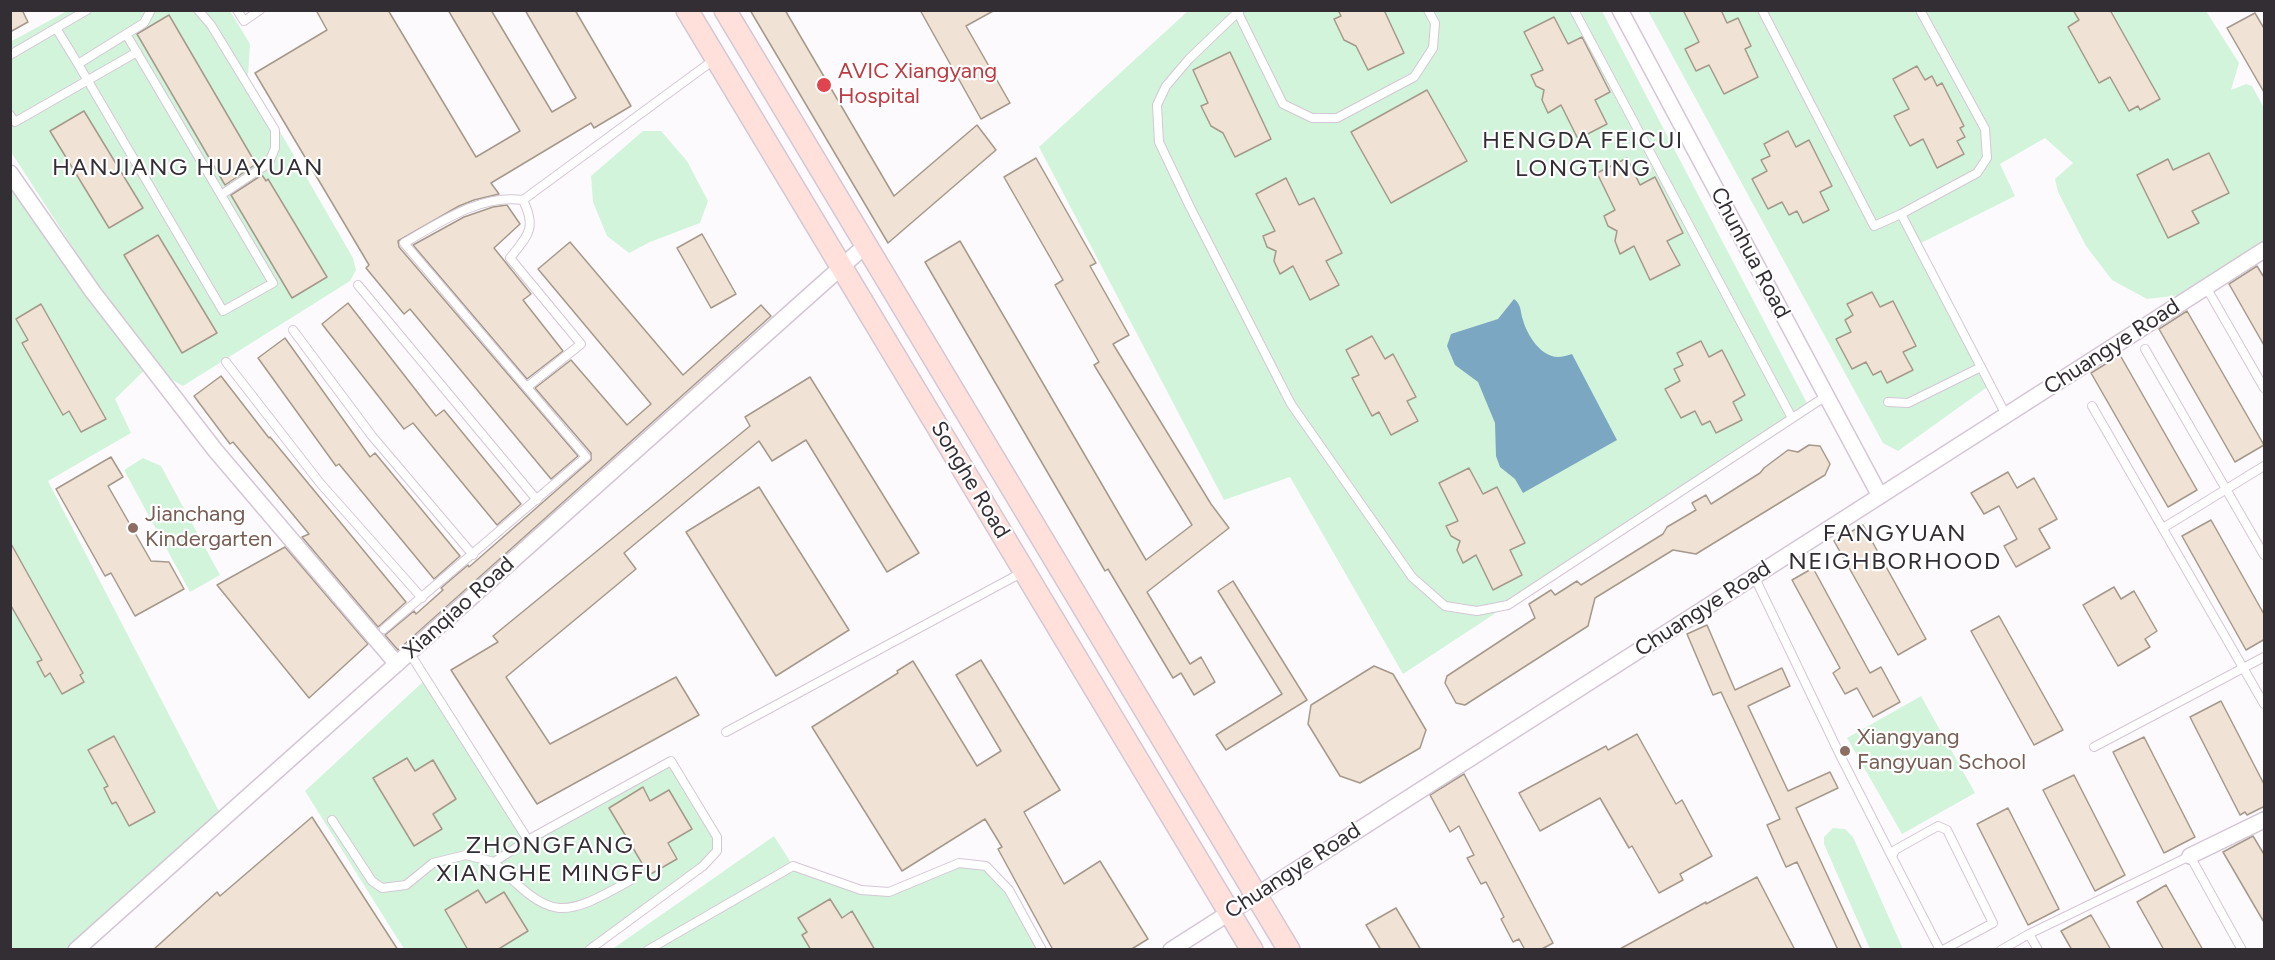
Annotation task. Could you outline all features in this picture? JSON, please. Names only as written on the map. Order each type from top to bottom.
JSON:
[{"type":"main road","name":"Songhe Road","points":[[687,10],[1252,950]]},
{"type":"main road","name":"Songhe Road","points":[[725,10],[1289,950]]},
{"type":"street","name":"Chunhua Road","points":[[1620,10],[1880,496]]},
{"type":"street","points":[[10,173],[93,292],[215,450],[397,663]]},
{"type":"street","name":"Xianqiao Road","points":[[76,950],[866,245]]},
{"type":"street","name":"Chuangye Road","points":[[1171,950],[2265,250]]},
{"type":"street","points":[[2190,856],[2265,820]]},
{"type":"lane","points":[[10,55],[87,10]]},
{"type":"lane","points":[[78,64],[144,22],[150,10]]},
{"type":"lane","points":[[198,10],[211,25],[275,130],[275,148],[269,164],[221,195]]},
{"type":"lane","points":[[237,10],[244,21],[260,10]]},
{"type":"lane","points":[[1428,10],[1435,23],[1433,48],[1414,77],[1337,118],[1312,118],[1283,104],[1239,12],[1189,59],[1166,86],[1157,105],[1159,142],[1291,404],[1412,577],[1445,606],[1477,611],[1508,605],[1826,396]]},
{"type":"lane","points":[[1574,10],[1792,418]]},
{"type":"lane","points":[[1762,10],[1874,226],[1977,173],[1987,158],[1985,129],[1920,10]]},
{"type":"lane","points":[[56,28],[223,311],[273,283],[126,34]]},
{"type":"lane","points":[[10,115],[15,122],[137,52]]},
{"type":"lane","points":[[384,629],[586,457],[404,243],[462,210],[506,198],[523,200],[716,58]]},
{"type":"lane","points":[[523,200],[531,217],[528,234],[510,258],[580,344],[527,387]]},
{"type":"lane","points":[[1901,214],[2006,415]]},
{"type":"lane","points":[[358,285],[537,500]]},
{"type":"lane","points":[[2206,288],[2265,388]]},
{"type":"lane","points":[[293,330],[372,436],[473,555]]},
{"type":"lane","points":[[2145,349],[2265,555]]},
{"type":"lane","points":[[226,362],[320,483],[422,598]]},
{"type":"lane","points":[[1888,402],[1908,403],[1981,367]]},
{"type":"lane","points":[[2092,406],[2265,704]]},
{"type":"lane","points":[[2163,528],[2265,466]]},
{"type":"lane","points":[[726,732],[1024,571]]},
{"type":"lane","points":[[1754,576],[1841,757],[1892,857],[1941,950],[1993,923],[1947,830],[1938,826],[1895,850],[1892,857]]},
{"type":"lane","points":[[409,652],[528,840]]},
{"type":"lane","points":[[2094,747],[2265,657]]},
{"type":"lane","points":[[494,862],[528,840],[671,761],[717,837],[717,850],[703,866],[589,950]]},
{"type":"lane","points":[[332,820],[372,881],[382,888],[406,885],[433,863],[466,855],[494,862],[522,890],[543,905],[566,909],[591,902],[631,880]]},
{"type":"lane","points":[[2001,950],[2029,934],[2190,856],[2242,950]]},
{"type":"lane","points":[[648,950],[793,866],[861,890],[890,892],[959,863],[986,866],[1009,890],[1042,950]]},
{"type":"lane","points":[[2029,934],[2037,950]]},
{"type":"green space","points":[[67,11],[230,11],[250,44],[248,76],[353,258],[356,270],[350,281],[183,386],[165,376],[92,277],[11,152],[10,42]]},
{"type":"green space","points":[[1188,11],[1602,11],[1809,407],[1403,674],[1290,477],[1224,500],[1039,147]]},
{"type":"green space","points":[[1648,11],[2206,11],[2239,63],[2231,90],[2246,84],[2252,86],[2264,108],[2264,240],[2182,295],[2147,299],[2112,280],[2086,246],[2058,192],[2055,179],[2073,163],[2045,138],[2000,164],[2015,196],[1917,245],[1990,385],[1898,451],[1883,443]]},
{"type":"green space","points":[[643,131],[661,131],[687,161],[708,201],[700,223],[650,242],[629,253],[607,236],[593,202],[591,176]]},
{"type":"green space","points":[[10,173],[150,365],[115,399],[131,433],[48,481],[223,819],[76,949],[11,949]]},
{"type":"green space","points":[[143,458],[161,466],[220,575],[190,592],[124,470]]},
{"type":"green space","points":[[426,679],[528,840],[671,761],[717,837],[717,851],[589,949],[404,949],[305,791]]},
{"type":"green space","points":[[1921,696],[1975,793],[1902,834],[1847,738]]},
{"type":"green space","points":[[1833,828],[1845,829],[1853,837],[1903,949],[1870,949],[1824,844],[1824,837]]},
{"type":"green space","points":[[774,836],[793,866],[861,890],[890,892],[959,863],[986,866],[1009,890],[1042,950],[611,950]]},
{"type":"water","points":[[1514,299],[1520,306],[1528,332],[1541,349],[1558,357],[1572,354],[1617,440],[1523,493],[1515,479],[1500,467],[1496,456],[1495,423],[1478,382],[1455,365],[1447,346],[1451,334],[1498,319]]},
{"type":"building","points":[[10,10],[22,10],[28,22],[10,32]]},
{"type":"building","points":[[316,10],[388,10],[476,157],[520,131],[448,10],[491,10],[552,112],[576,98],[525,10],[575,10],[631,106],[594,128],[591,123],[491,183],[499,194],[459,206],[398,241],[399,247],[578,456],[551,479],[410,309],[404,314],[366,268],[369,265],[255,73],[327,30]]},
{"type":"building","points":[[750,10],[785,10],[894,196],[977,125],[996,150],[888,243]]},
{"type":"building","points":[[920,10],[995,10],[966,26],[1010,103],[981,119]]},
{"type":"building","points":[[1338,10],[1384,10],[1404,53],[1368,70],[1356,46],[1344,40],[1334,19],[1341,16]]},
{"type":"building","points":[[1683,10],[1721,10],[1727,23],[1738,18],[1751,46],[1745,49],[1758,77],[1724,94],[1709,65],[1696,71],[1685,49],[1699,42]]},
{"type":"building","points":[[2073,10],[2110,10],[2160,99],[2140,110],[2138,106],[2129,111],[2110,77],[2099,83],[2068,27],[2079,20]]},
{"type":"building","points":[[2255,13],[2265,30],[2265,94],[2227,28]]},
{"type":"building","points":[[169,15],[256,164],[225,185],[137,34]]},
{"type":"building","points":[[1554,17],[1568,44],[1582,37],[1610,92],[1595,100],[1607,124],[1578,139],[1561,105],[1548,113],[1542,100],[1544,90],[1536,86],[1531,75],[1543,70],[1524,32]]},
{"type":"building","points":[[1230,52],[1271,139],[1235,157],[1223,133],[1211,126],[1201,106],[1208,103],[1193,70]]},
{"type":"building","points":[[1917,66],[1925,80],[1932,76],[1937,86],[1942,83],[1964,126],[1960,128],[1965,137],[1957,141],[1964,154],[1937,168],[1923,139],[1910,146],[1894,116],[1909,109],[1893,79]]},
{"type":"building","points":[[1427,90],[1467,161],[1391,203],[1351,132]]},
{"type":"building","points":[[84,111],[143,208],[109,228],[50,131]]},
{"type":"building","points":[[1788,131],[1796,147],[1809,140],[1832,186],[1820,192],[1829,210],[1803,223],[1797,211],[1789,215],[1782,202],[1768,209],[1752,179],[1767,171],[1761,160],[1770,156],[1764,144]]},
{"type":"building","points":[[2209,153],[2229,193],[2192,211],[2199,223],[2168,238],[2137,175],[2168,159],[2173,170]]},
{"type":"building","points":[[1036,158],[1096,263],[1090,266],[1129,335],[1113,344],[1211,504],[1229,528],[1147,592],[1190,664],[1201,657],[1215,682],[1194,695],[1181,673],[1173,678],[1108,569],[1105,571],[925,262],[960,241],[1146,560],[1192,525],[1094,365],[1099,362],[1055,285],[1063,280],[1004,177]]},
{"type":"building","points":[[1627,158],[1640,185],[1655,177],[1683,233],[1667,241],[1680,265],[1650,280],[1634,246],[1620,254],[1615,241],[1617,231],[1608,226],[1604,216],[1615,210],[1597,173]]},
{"type":"building","points":[[262,175],[266,181],[268,179],[327,277],[292,298],[231,195]]},
{"type":"building","points":[[1286,178],[1299,205],[1314,198],[1342,253],[1326,261],[1339,285],[1310,300],[1293,266],[1280,274],[1274,261],[1276,251],[1267,247],[1263,236],[1275,231],[1256,194]]},
{"type":"building","points":[[507,205],[520,224],[494,248],[531,294],[523,300],[563,351],[527,379],[413,245],[464,217],[493,207]]},
{"type":"building","points":[[702,234],[736,294],[711,308],[677,248]]},
{"type":"building","points":[[158,235],[217,333],[182,353],[124,255]]},
{"type":"building","points":[[570,242],[683,375],[761,305],[771,316],[398,650],[385,635],[414,611],[416,614],[443,590],[441,588],[468,565],[469,567],[591,460],[591,453],[535,388],[571,360],[627,425],[651,404],[538,269]]},
{"type":"building","points":[[2257,266],[2265,279],[2265,347],[2229,284]]},
{"type":"building","points":[[1872,292],[1880,307],[1893,301],[1916,346],[1903,352],[1913,370],[1887,383],[1881,371],[1873,375],[1866,362],[1852,369],[1836,339],[1851,332],[1845,320],[1853,315],[1847,304]]},
{"type":"building","points":[[348,303],[436,416],[444,410],[521,504],[497,525],[413,423],[404,429],[322,324]]},
{"type":"building","points":[[41,304],[106,419],[81,432],[69,411],[63,415],[22,343],[28,340],[16,319]]},
{"type":"building","points":[[2187,311],[2264,445],[2235,462],[2159,329]]},
{"type":"building","points":[[1372,336],[1385,359],[1393,354],[1416,397],[1407,401],[1418,421],[1391,435],[1379,412],[1372,416],[1352,378],[1359,375],[1346,350]]},
{"type":"building","points":[[285,338],[370,457],[375,453],[460,556],[434,579],[339,464],[336,466],[258,358]]},
{"type":"building","points":[[1701,341],[1709,357],[1722,350],[1745,395],[1733,402],[1742,420],[1716,433],[1710,421],[1702,425],[1695,411],[1681,418],[1665,389],[1680,381],[1674,369],[1683,365],[1677,353]]},
{"type":"building","points":[[2120,355],[2197,490],[2168,507],[2091,373]]},
{"type":"building","points":[[221,376],[269,438],[406,602],[378,627],[302,537],[309,534],[233,442],[230,444],[194,396]]},
{"type":"building","points":[[810,377],[919,553],[887,572],[806,440],[772,461],[759,441],[624,553],[636,569],[506,677],[550,744],[676,677],[699,715],[537,804],[451,670],[498,642],[493,636],[750,426],[745,417]]},
{"type":"building","points":[[1809,445],[1820,446],[1830,464],[1825,475],[1696,554],[1673,550],[1595,598],[1588,626],[1465,705],[1456,703],[1445,683],[1447,676],[1535,618],[1529,604],[1551,590],[1555,595],[1577,581],[1581,585],[1663,534],[1667,527],[1696,510],[1692,503],[1706,495],[1711,504],[1760,473],[1788,450],[1798,452]]},
{"type":"building","points":[[111,457],[123,477],[108,486],[151,561],[169,562],[184,589],[135,616],[111,573],[105,576],[56,489]]},
{"type":"building","points":[[1469,468],[1483,494],[1497,487],[1525,543],[1510,550],[1522,575],[1493,590],[1476,555],[1463,563],[1457,550],[1460,541],[1451,536],[1446,526],[1458,521],[1439,483]]},
{"type":"building","points":[[2008,472],[2017,488],[2034,478],[2057,519],[2039,529],[2050,548],[2016,567],[2004,546],[2017,539],[1999,506],[1984,514],[1971,493]]},
{"type":"building","points":[[759,487],[849,630],[776,676],[686,532]]},
{"type":"building","points":[[2211,520],[2265,616],[2265,639],[2246,650],[2182,536]]},
{"type":"building","points":[[1863,525],[1926,639],[1898,655],[1834,541]]},
{"type":"building","points":[[10,542],[83,673],[80,675],[84,682],[62,694],[50,673],[45,677],[37,662],[42,660],[10,604]]},
{"type":"building","points":[[285,547],[368,644],[309,698],[217,585]]},
{"type":"building","points":[[1813,568],[1870,673],[1881,667],[1900,702],[1873,717],[1857,688],[1845,694],[1833,673],[1840,668],[1792,580]]},
{"type":"building","points":[[1233,581],[1307,700],[1226,750],[1216,735],[1282,694],[1218,591]]},
{"type":"building","points":[[2114,587],[2121,599],[2134,591],[2157,631],[2145,639],[2150,647],[2118,666],[2083,605]]},
{"type":"building","points":[[1999,616],[2063,730],[2034,745],[1971,631]]},
{"type":"building","points":[[1707,625],[1735,690],[1782,668],[1790,686],[1748,706],[1788,791],[1830,772],[1838,788],[1796,808],[1862,950],[1838,950],[1797,862],[1786,867],[1767,825],[1780,819],[1721,692],[1713,695],[1687,634]]},
{"type":"building","points":[[981,660],[1060,790],[1024,812],[1064,884],[1100,861],[1148,939],[1130,950],[1053,950],[998,849],[1002,847],[985,819],[902,871],[812,727],[898,673],[897,671],[913,661],[977,766],[1001,751],[956,675]]},
{"type":"building","points":[[1374,666],[1393,674],[1426,730],[1420,748],[1360,783],[1340,776],[1308,724],[1311,705]]},
{"type":"building","points":[[2221,701],[2265,786],[2265,806],[2247,815],[2245,812],[2240,815],[2190,717]]},
{"type":"building","points":[[1637,734],[1676,804],[1682,800],[1712,856],[1680,874],[1683,880],[1659,893],[1632,846],[1629,848],[1600,798],[1540,831],[1519,793],[1606,746],[1608,750]]},
{"type":"building","points":[[114,736],[155,812],[129,826],[116,802],[112,804],[104,788],[108,786],[88,750]]},
{"type":"building","points":[[2144,737],[2195,837],[2164,853],[2113,752]]},
{"type":"building","points":[[407,758],[415,771],[433,760],[456,799],[433,814],[442,829],[414,846],[373,778]]},
{"type":"building","points":[[1464,774],[1553,943],[1540,950],[1525,950],[1519,939],[1513,942],[1501,919],[1504,917],[1486,882],[1481,884],[1467,858],[1474,855],[1459,826],[1450,832],[1430,795]]},
{"type":"building","points":[[2074,775],[2125,875],[2095,891],[2043,790]]},
{"type":"building","points":[[643,787],[650,801],[669,790],[692,829],[668,843],[677,859],[649,875],[609,808]]},
{"type":"building","points":[[2008,808],[2059,909],[2028,925],[1977,824]]},
{"type":"building","points":[[312,817],[398,950],[153,950],[217,892],[220,896]]},
{"type":"building","points":[[2253,836],[2265,856],[2265,924],[2223,852]]},
{"type":"building","points":[[1757,877],[1795,950],[1618,950],[1706,902],[1706,904]]},
{"type":"building","points":[[2166,885],[2203,950],[2164,950],[2137,902]]},
{"type":"building","points":[[478,890],[486,903],[504,892],[528,931],[497,950],[468,950],[445,910]]},
{"type":"building","points":[[830,899],[842,918],[852,911],[875,950],[811,950],[802,935],[807,932],[798,918]]},
{"type":"building","points":[[1396,908],[1421,950],[1381,950],[1366,925]]},
{"type":"building","points":[[2091,915],[2111,950],[2072,950],[2061,931]]},
{"type":"place","name":"AVIC Xiangyang Hospital","points":[[824,85]]},
{"type":"place","name":"Jianchang Kindergarten","points":[[133,528]]},
{"type":"place","name":"Xiangyang Fangyuan School","points":[[1845,751]]},
{"type":"district","name":"HENGDA FEICUI LONGTING","points":[[1583,155]]},
{"type":"district","name":"HANJIANG HUAYUAN","points":[[188,168]]},
{"type":"district","name":"FANGYUAN NEIGHBORHOOD","points":[[1895,548]]},
{"type":"district","name":"ZHONGFANG XIANGHE MINGFU","points":[[550,860]]}]
